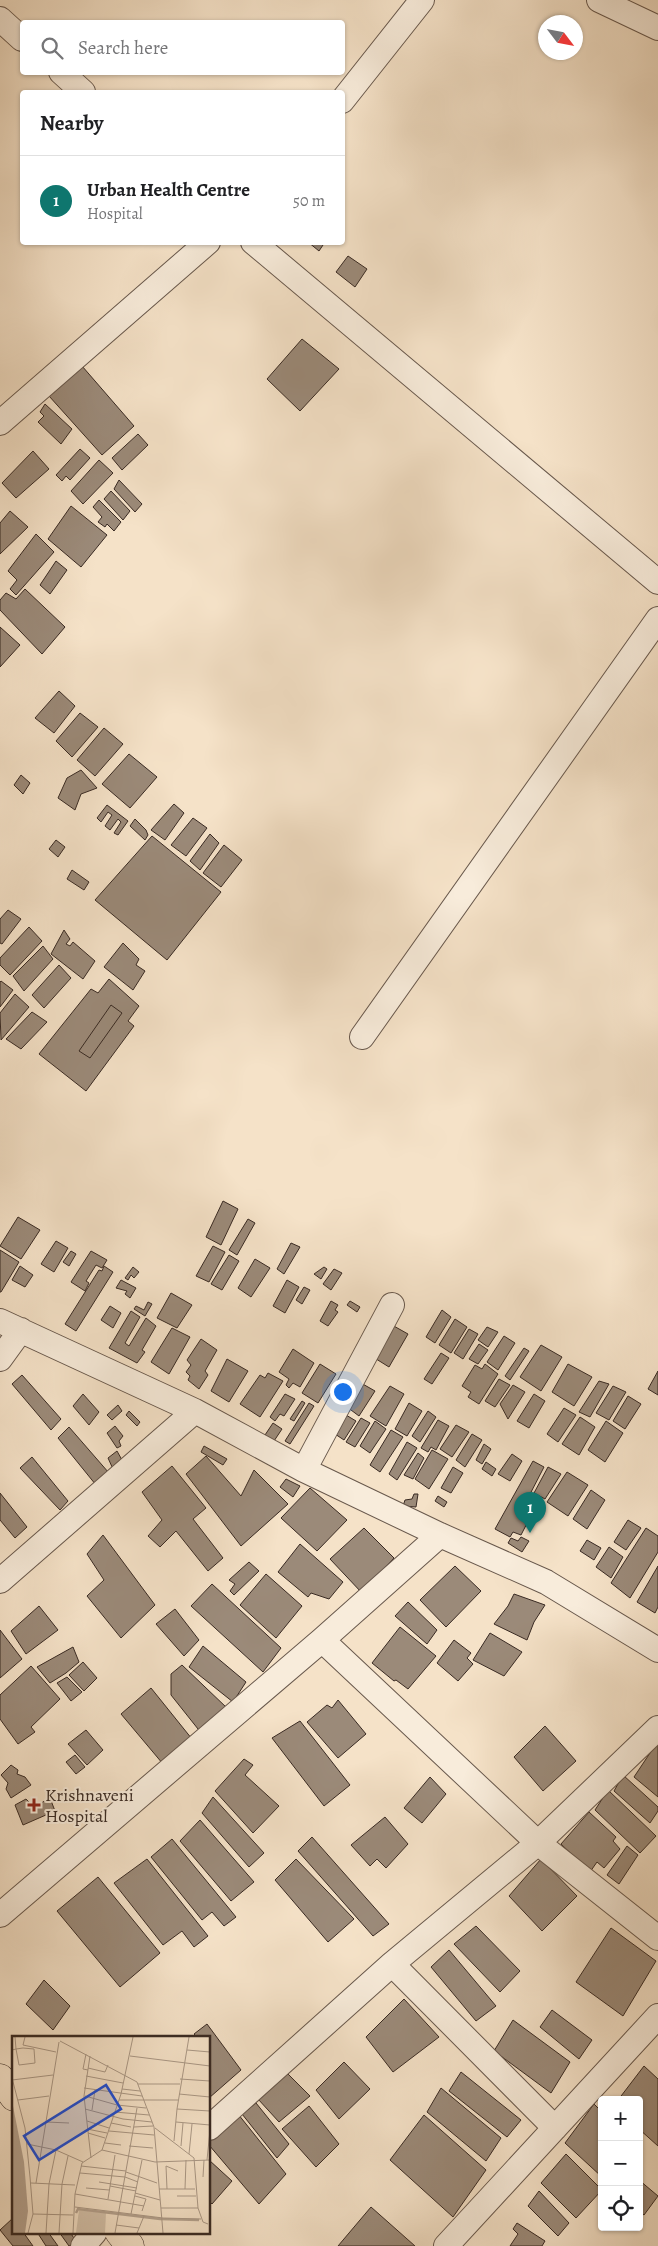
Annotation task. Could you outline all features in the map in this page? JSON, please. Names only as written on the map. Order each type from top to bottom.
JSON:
[{"type":"main road","points":[[121,2234],[130,2246]]},
{"type":"street","points":[[345,96],[422,0]]},
{"type":"street","points":[[599,0],[658,28]]},
{"type":"street","points":[[0,19],[20,37]]},
{"type":"street","points":[[64,75],[81,90]]},
{"type":"street","points":[[0,423],[205,245]]},
{"type":"street","points":[[257,245],[658,582]]},
{"type":"street","points":[[362,1037],[658,619]]},
{"type":"street","points":[[304,1470],[392,1305]]},
{"type":"street","points":[[0,1358],[11,1326],[195,1411],[304,1470],[440,1535],[546,1582],[658,1650]]},
{"type":"street","points":[[0,1581],[195,1411]]},
{"type":"street","points":[[0,1915],[322,1640],[440,1535]]},
{"type":"street","points":[[322,1640],[538,1843],[658,1938]]},
{"type":"street","points":[[210,2127],[392,1964],[538,1843],[658,1728]]},
{"type":"street","points":[[392,1964],[555,2128]]},
{"type":"street","points":[[446,2246],[658,2016]]},
{"type":"street","points":[[83,2246],[94,2234]]},
{"type":"building","points":[[312,245],[323,245],[319,251]]},
{"type":"building","points":[[348,256],[367,269],[355,287],[336,272]]},
{"type":"building","points":[[302,339],[339,369],[300,411],[267,379]]},
{"type":"building","points":[[82,366],[134,426],[102,455],[49,396]]},
{"type":"building","points":[[45,404],[72,429],[61,444],[38,422],[44,416],[40,412]]},
{"type":"building","points":[[138,434],[148,445],[122,470],[112,458]]},
{"type":"building","points":[[80,449],[90,458],[70,480],[66,476],[62,481],[56,475]]},
{"type":"building","points":[[33,451],[49,469],[16,498],[2,483]]},
{"type":"building","points":[[99,460],[113,473],[83,504],[71,491]]},
{"type":"building","points":[[119,480],[142,504],[135,512],[114,489]]},
{"type":"building","points":[[111,491],[130,511],[123,520],[104,499]]},
{"type":"building","points":[[99,500],[121,522],[114,531],[107,524],[105,527],[98,522],[102,517],[93,507]]},
{"type":"building","points":[[71,506],[107,535],[81,567],[48,539]]},
{"type":"building","points":[[10,511],[28,527],[0,554],[0,523]]},
{"type":"building","points":[[36,534],[54,552],[16,595],[10,589],[17,580],[8,571]]},
{"type":"building","points":[[56,561],[67,570],[50,594],[40,585]]},
{"type":"building","points":[[25,589],[65,627],[42,654],[0,610],[0,600],[6,593],[16,599]]},
{"type":"building","points":[[0,627],[20,645],[0,667]]},
{"type":"building","points":[[59,691],[75,706],[54,733],[35,718]]},
{"type":"building","points":[[80,713],[98,727],[72,757],[56,741]]},
{"type":"building","points":[[104,728],[123,744],[95,776],[77,760]]},
{"type":"building","points":[[129,754],[157,777],[130,808],[102,784]]},
{"type":"building","points":[[81,770],[97,788],[81,794],[75,810],[58,798],[67,778]]},
{"type":"building","points":[[21,775],[30,783],[23,794],[14,785]]},
{"type":"building","points":[[174,804],[184,813],[165,840],[151,830]]},
{"type":"building","points":[[107,805],[128,821],[118,835],[114,833],[121,822],[118,819],[110,830],[105,826],[112,815],[108,812],[101,822],[97,818]]},
{"type":"building","points":[[193,818],[207,828],[186,856],[171,845]]},
{"type":"building","points":[[135,819],[146,830],[148,835],[145,840],[130,826]]},
{"type":"building","points":[[210,834],[219,843],[200,870],[190,861]]},
{"type":"building","points":[[152,836],[221,892],[167,960],[95,900]]},
{"type":"building","points":[[56,840],[65,847],[58,857],[49,849]]},
{"type":"building","points":[[224,845],[242,860],[221,887],[203,873]]},
{"type":"building","points":[[72,870],[89,882],[84,890],[67,879]]},
{"type":"building","points":[[8,910],[21,919],[2,944],[0,943],[0,919]]},
{"type":"building","points":[[29,927],[42,941],[10,975],[0,965],[0,958]]},
{"type":"building","points":[[64,930],[70,939],[66,944],[70,946],[73,942],[95,961],[83,979],[51,954]]},
{"type":"building","points":[[123,943],[139,959],[136,965],[145,971],[133,990],[104,967]]},
{"type":"building","points":[[43,946],[53,959],[24,991],[13,976]]},
{"type":"building","points":[[59,965],[71,978],[44,1008],[32,995]]},
{"type":"building","points":[[109,979],[139,1006],[128,1021],[134,1026],[86,1091],[39,1054],[91,989],[98,993]]},
{"type":"building","points":[[0,982],[13,990],[0,1007]]},
{"type":"building","points":[[15,994],[29,1007],[1,1040],[0,1013]]},
{"type":"building","points":[[111,1005],[122,1013],[90,1058],[79,1051]]},
{"type":"building","points":[[32,1012],[47,1022],[21,1049],[6,1039]]},
{"type":"building","points":[[223,1201],[238,1209],[221,1245],[206,1237]]},
{"type":"building","points":[[18,1217],[40,1230],[21,1259],[0,1246]]},
{"type":"building","points":[[248,1219],[255,1223],[237,1255],[229,1250]]},
{"type":"building","points":[[56,1241],[68,1248],[54,1272],[41,1264]]},
{"type":"building","points":[[291,1243],[300,1247],[284,1274],[277,1269]]},
{"type":"building","points":[[213,1246],[225,1252],[209,1282],[196,1276]]},
{"type":"building","points":[[0,1250],[19,1262],[1,1292],[0,1292]]},
{"type":"building","points":[[71,1251],[76,1254],[69,1266],[63,1262]]},
{"type":"building","points":[[91,1251],[107,1260],[102,1268],[96,1265],[86,1281],[89,1283],[85,1291],[71,1282]]},
{"type":"building","points":[[229,1255],[239,1261],[222,1290],[211,1284]]},
{"type":"building","points":[[255,1259],[270,1268],[251,1297],[238,1288]]},
{"type":"building","points":[[20,1266],[33,1275],[25,1287],[12,1280]]},
{"type":"building","points":[[104,1266],[113,1272],[76,1331],[65,1324],[99,1270],[102,1271]]},
{"type":"building","points":[[133,1267],[139,1272],[134,1278],[131,1275],[128,1280],[125,1278]]},
{"type":"building","points":[[324,1267],[327,1269],[321,1279],[314,1274]]},
{"type":"building","points":[[334,1269],[342,1273],[331,1290],[323,1284]]},
{"type":"building","points":[[121,1280],[136,1288],[130,1298],[125,1294],[127,1291],[116,1288]]},
{"type":"building","points":[[287,1280],[299,1287],[285,1313],[273,1306]]},
{"type":"building","points":[[304,1287],[310,1290],[302,1304],[296,1300]]},
{"type":"building","points":[[171,1293],[192,1305],[177,1328],[157,1318]]},
{"type":"building","points":[[331,1301],[338,1305],[335,1310],[338,1312],[328,1326],[320,1321]]},
{"type":"building","points":[[350,1301],[360,1307],[357,1312],[347,1305]]},
{"type":"building","points":[[148,1302],[152,1304],[145,1316],[134,1309],[136,1306],[144,1310]]},
{"type":"building","points":[[110,1306],[121,1313],[113,1328],[101,1320]]},
{"type":"building","points":[[442,1310],[451,1317],[435,1343],[426,1337]]},
{"type":"building","points":[[131,1311],[140,1317],[125,1343],[129,1346],[146,1318],[156,1326],[142,1350],[145,1352],[137,1363],[109,1348]]},
{"type":"building","points":[[455,1319],[467,1327],[451,1353],[439,1345]]},
{"type":"building","points":[[392,1325],[408,1334],[389,1367],[373,1357]]},
{"type":"building","points":[[487,1327],[498,1332],[488,1347],[478,1340]]},
{"type":"building","points":[[172,1328],[190,1337],[169,1374],[151,1362]]},
{"type":"building","points":[[469,1329],[478,1334],[463,1359],[454,1353]]},
{"type":"building","points":[[504,1336],[515,1343],[498,1370],[487,1362]]},
{"type":"building","points":[[201,1339],[217,1350],[205,1371],[208,1375],[199,1389],[188,1380],[190,1376],[186,1372],[191,1365],[187,1360]]},
{"type":"building","points":[[479,1344],[488,1350],[478,1364],[469,1359]]},
{"type":"building","points":[[541,1345],[562,1357],[541,1391],[520,1377]]},
{"type":"building","points":[[524,1348],[529,1351],[510,1380],[505,1376]]},
{"type":"building","points":[[293,1349],[314,1363],[300,1387],[293,1383],[289,1388],[286,1385],[289,1379],[279,1372]]},
{"type":"building","points":[[441,1353],[449,1358],[432,1384],[424,1379]]},
{"type":"building","points":[[227,1359],[248,1371],[229,1402],[211,1391]]},
{"type":"building","points":[[320,1364],[336,1374],[318,1403],[302,1393]]},
{"type":"building","points":[[485,1364],[498,1374],[479,1404],[468,1397],[471,1392],[462,1386],[475,1365],[482,1369]]},
{"type":"building","points":[[568,1364],[592,1377],[574,1406],[552,1392]]},
{"type":"building","points":[[658,1371],[658,1395],[648,1389]]},
{"type":"building","points":[[268,1373],[283,1381],[260,1417],[240,1404],[260,1375],[265,1378]]},
{"type":"building","points":[[22,1375],[61,1419],[51,1430],[12,1384]]},
{"type":"building","points":[[499,1379],[510,1385],[495,1407],[485,1401]]},
{"type":"building","points":[[599,1381],[609,1384],[590,1417],[579,1412]]},
{"type":"building","points":[[361,1383],[375,1391],[359,1416],[347,1407]]},
{"type":"building","points":[[513,1385],[525,1392],[508,1419],[500,1404]]},
{"type":"building","points":[[390,1386],[404,1394],[386,1426],[370,1416]]},
{"type":"building","points":[[613,1386],[626,1392],[609,1420],[596,1413]]},
{"type":"building","points":[[83,1394],[99,1412],[89,1425],[73,1406]]},
{"type":"building","points":[[285,1394],[295,1399],[284,1416],[280,1414],[275,1421],[270,1417]]},
{"type":"building","points":[[534,1394],[545,1401],[529,1428],[517,1421]]},
{"type":"building","points":[[628,1396],[641,1404],[625,1429],[613,1421]]},
{"type":"building","points":[[302,1401],[305,1403],[294,1421],[290,1419]]},
{"type":"building","points":[[309,1403],[314,1406],[290,1444],[285,1441]]},
{"type":"building","points":[[409,1403],[422,1411],[407,1436],[395,1429]]},
{"type":"building","points":[[118,1405],[122,1411],[112,1420],[107,1415]]},
{"type":"building","points":[[564,1408],[576,1415],[558,1442],[547,1434]]},
{"type":"building","points":[[129,1411],[140,1422],[137,1426],[126,1415]]},
{"type":"building","points":[[428,1411],[436,1417],[420,1442],[412,1436]]},
{"type":"building","points":[[346,1415],[356,1421],[344,1440],[335,1434]]},
{"type":"building","points":[[580,1417],[595,1427],[579,1455],[562,1444]]},
{"type":"building","points":[[361,1418],[370,1423],[355,1447],[346,1442]]},
{"type":"building","points":[[438,1420],[449,1426],[436,1450],[431,1447],[428,1452],[421,1448]]},
{"type":"building","points":[[375,1421],[386,1429],[370,1453],[360,1446]]},
{"type":"building","points":[[606,1421],[623,1433],[605,1462],[588,1450]]},
{"type":"building","points":[[273,1423],[282,1429],[272,1444],[263,1438]]},
{"type":"building","points":[[456,1425],[469,1432],[452,1457],[440,1449]]},
{"type":"building","points":[[115,1426],[123,1436],[119,1441],[121,1446],[117,1448],[107,1433]]},
{"type":"building","points":[[69,1427],[109,1473],[96,1485],[58,1438]]},
{"type":"building","points":[[391,1430],[403,1437],[380,1472],[370,1465]]},
{"type":"building","points":[[472,1434],[482,1440],[465,1467],[456,1460]]},
{"type":"building","points":[[407,1442],[417,1448],[397,1480],[389,1474]]},
{"type":"building","points":[[484,1444],[491,1449],[482,1464],[476,1460]]},
{"type":"building","points":[[204,1446],[227,1459],[223,1465],[201,1452]]},
{"type":"building","points":[[432,1450],[448,1459],[429,1489],[415,1479]]},
{"type":"building","points":[[117,1451],[122,1460],[113,1469],[108,1458]]},
{"type":"building","points":[[418,1453],[424,1458],[413,1479],[404,1475]]},
{"type":"building","points":[[512,1454],[522,1461],[510,1481],[498,1474]]},
{"type":"building","points":[[206,1456],[241,1496],[254,1470],[288,1504],[241,1546],[186,1474]]},
{"type":"building","points":[[32,1457],[68,1501],[60,1510],[20,1468]]},
{"type":"building","points":[[533,1461],[544,1467],[528,1498],[538,1502],[521,1535],[513,1532],[510,1537],[495,1529]]},
{"type":"building","points":[[486,1462],[496,1469],[492,1476],[482,1469]]},
{"type":"building","points":[[172,1466],[206,1508],[193,1519],[223,1558],[208,1571],[176,1531],[160,1547],[148,1536],[162,1520],[142,1492]]},
{"type":"building","points":[[453,1467],[463,1473],[451,1493],[441,1488]]},
{"type":"building","points":[[548,1467],[561,1474],[545,1499],[534,1493]]},
{"type":"building","points":[[567,1472],[588,1485],[568,1516],[547,1502]]},
{"type":"building","points":[[286,1479],[300,1486],[293,1497],[280,1487]]},
{"type":"building","points":[[310,1488],[347,1520],[317,1551],[281,1518]]},
{"type":"building","points":[[591,1490],[605,1500],[587,1529],[573,1519]]},
{"type":"building","points":[[0,1493],[27,1527],[15,1538],[0,1520]]},
{"type":"building","points":[[414,1494],[418,1494],[416,1507],[403,1506],[405,1500],[412,1499]]},
{"type":"building","points":[[438,1496],[447,1502],[444,1507],[435,1501]]},
{"type":"building","points":[[628,1520],[641,1528],[626,1550],[614,1542]]},
{"type":"building","points":[[364,1528],[394,1558],[362,1593],[330,1559]]},
{"type":"building","points":[[646,1528],[658,1536],[658,1552],[630,1598],[611,1583]]},
{"type":"building","points":[[103,1535],[155,1605],[121,1638],[87,1596],[104,1580],[87,1554]]},
{"type":"building","points":[[521,1537],[529,1541],[522,1552],[508,1543],[511,1538],[518,1541]]},
{"type":"building","points":[[587,1540],[601,1548],[594,1560],[580,1551]]},
{"type":"building","points":[[300,1544],[343,1582],[329,1599],[311,1593],[308,1597],[278,1572]]},
{"type":"building","points":[[609,1547],[623,1557],[611,1578],[596,1567]]},
{"type":"building","points":[[249,1562],[259,1571],[234,1595],[230,1591],[235,1584],[229,1580]]},
{"type":"building","points":[[455,1566],[481,1591],[446,1627],[420,1600]]},
{"type":"building","points":[[658,1566],[658,1607],[655,1613],[637,1602]]},
{"type":"building","points":[[266,1574],[302,1606],[276,1638],[240,1605]]},
{"type":"building","points":[[212,1584],[281,1648],[263,1672],[191,1606]]},
{"type":"building","points":[[514,1594],[545,1605],[534,1622],[527,1640],[494,1624],[508,1606]]},
{"type":"building","points":[[408,1602],[437,1630],[427,1644],[395,1616]]},
{"type":"building","points":[[39,1606],[58,1630],[26,1654],[11,1631]]},
{"type":"building","points":[[175,1609],[199,1640],[184,1656],[156,1624]]},
{"type":"building","points":[[400,1627],[436,1656],[408,1689],[396,1680],[394,1681],[372,1663]]},
{"type":"building","points":[[0,1630],[22,1659],[0,1678]]},
{"type":"building","points":[[490,1633],[522,1652],[504,1676],[473,1660]]},
{"type":"building","points":[[454,1640],[471,1653],[467,1658],[473,1664],[458,1681],[437,1663]]},
{"type":"building","points":[[203,1646],[246,1682],[233,1702],[189,1667]]},
{"type":"building","points":[[73,1647],[79,1662],[50,1683],[37,1667]]},
{"type":"building","points":[[83,1662],[97,1678],[84,1691],[69,1675]]},
{"type":"building","points":[[182,1665],[227,1708],[202,1734],[171,1695],[171,1674]]},
{"type":"building","points":[[31,1666],[60,1699],[31,1727],[35,1732],[18,1744],[0,1719],[0,1695]]},
{"type":"building","points":[[67,1677],[82,1692],[71,1701],[57,1683]]},
{"type":"building","points":[[151,1688],[192,1739],[163,1764],[121,1714]]},
{"type":"building","points":[[338,1700],[366,1734],[338,1758],[307,1722],[327,1705],[332,1708]]},
{"type":"building","points":[[300,1721],[350,1785],[324,1806],[272,1738]]},
{"type":"building","points":[[545,1726],[576,1761],[543,1791],[514,1757]]},
{"type":"building","points":[[86,1730],[103,1750],[87,1765],[68,1744]]},
{"type":"building","points":[[658,1741],[658,1797],[634,1777]]},
{"type":"building","points":[[75,1755],[85,1767],[76,1774],[66,1762]]},
{"type":"building","points":[[244,1759],[253,1765],[245,1775],[279,1806],[253,1833],[215,1791]]},
{"type":"building","points":[[11,1765],[18,1770],[17,1774],[25,1777],[31,1785],[11,1798],[6,1789],[8,1783],[1,1775]]},
{"type":"building","points":[[623,1775],[658,1807],[658,1811],[650,1823],[614,1791]]},
{"type":"building","points":[[430,1777],[446,1794],[422,1823],[404,1808]]},
{"type":"building","points":[[608,1790],[656,1836],[640,1853],[595,1810]]},
{"type":"building","points":[[213,1797],[264,1853],[249,1867],[202,1813]]},
{"type":"building","points":[[50,1798],[55,1811],[23,1825],[15,1805],[26,1799],[34,1807]]},
{"type":"building","points":[[589,1812],[616,1837],[613,1841],[620,1849],[604,1868],[597,1862],[590,1872],[561,1844]]},
{"type":"building","points":[[385,1817],[408,1844],[386,1868],[377,1859],[370,1866],[351,1845]]},
{"type":"building","points":[[200,1820],[254,1882],[231,1901],[180,1841]]},
{"type":"building","points":[[312,1837],[389,1924],[373,1936],[298,1851]]},
{"type":"building","points":[[172,1839],[236,1917],[224,1926],[212,1912],[202,1920],[151,1857]]},
{"type":"building","points":[[627,1846],[638,1855],[619,1884],[607,1875]]},
{"type":"building","points":[[147,1859],[208,1936],[194,1947],[182,1931],[163,1945],[114,1883]]},
{"type":"building","points":[[296,1859],[354,1919],[328,1942],[275,1880]]},
{"type":"building","points":[[541,1859],[577,1896],[542,1931],[509,1896]]},
{"type":"building","points":[[98,1877],[160,1953],[120,1987],[57,1911]]},
{"type":"building","points":[[476,1926],[520,1971],[500,1992],[454,1944]]},
{"type":"building","points":[[611,1928],[656,1961],[623,2016],[576,1982]]},
{"type":"building","points":[[449,1950],[496,2006],[476,2021],[431,1967]]},
{"type":"building","points":[[44,1980],[70,2006],[53,2030],[26,2004]]},
{"type":"building","points":[[404,1999],[439,2037],[393,2072],[366,2037]]},
{"type":"building","points":[[552,2010],[592,2040],[579,2059],[540,2027]]},
{"type":"building","points":[[513,2020],[570,2062],[551,2093],[494,2051]]},
{"type":"building","points":[[207,2024],[241,2070],[210,2097],[210,2036],[196,2036],[194,2034]]},
{"type":"building","points":[[344,2062],[370,2089],[339,2119],[316,2090]]},
{"type":"building","points":[[644,2066],[658,2079],[658,2146],[643,2133],[643,2096],[621,2096]]},
{"type":"building","points":[[285,2071],[310,2096],[279,2122],[258,2099]]},
{"type":"building","points":[[461,2072],[521,2120],[507,2137],[449,2091]]},
{"type":"building","points":[[441,2088],[501,2138],[486,2161],[427,2112]]},
{"type":"building","points":[[256,2103],[289,2144],[277,2158],[242,2114]]},
{"type":"building","points":[[594,2104],[598,2108],[598,2173],[565,2143]]},
{"type":"building","points":[[309,2106],[339,2144],[316,2167],[282,2129]]},
{"type":"building","points":[[234,2109],[286,2174],[259,2204],[210,2146],[210,2132]]},
{"type":"building","points":[[424,2115],[486,2170],[453,2217],[390,2160]]},
{"type":"building","points":[[566,2154],[598,2186],[598,2194],[576,2218],[541,2183]]},
{"type":"building","points":[[210,2161],[232,2181],[212,2204],[210,2202]]},
{"type":"building","points":[[643,2183],[658,2196],[643,2214]]},
{"type":"building","points":[[539,2191],[569,2223],[558,2236],[528,2206]]},
{"type":"building","points":[[371,2207],[415,2246],[338,2246]]},
{"type":"building","points":[[12,2219],[12,2234],[24,2234],[33,2246],[13,2246],[0,2230]]},
{"type":"building","points":[[517,2223],[545,2241],[542,2246],[510,2246],[518,2234],[513,2229]]},
{"type":"building","points":[[38,2234],[49,2234],[58,2246],[46,2246]]},
{"type":"building","points":[[60,2234],[71,2234],[77,2243],[69,2246]]},
{"type":"place","name":"Urban Health Centre","points":[[530,1533]]},
{"type":"place","name":"Krishnaveni Hospital","points":[[34,1805]]}]
